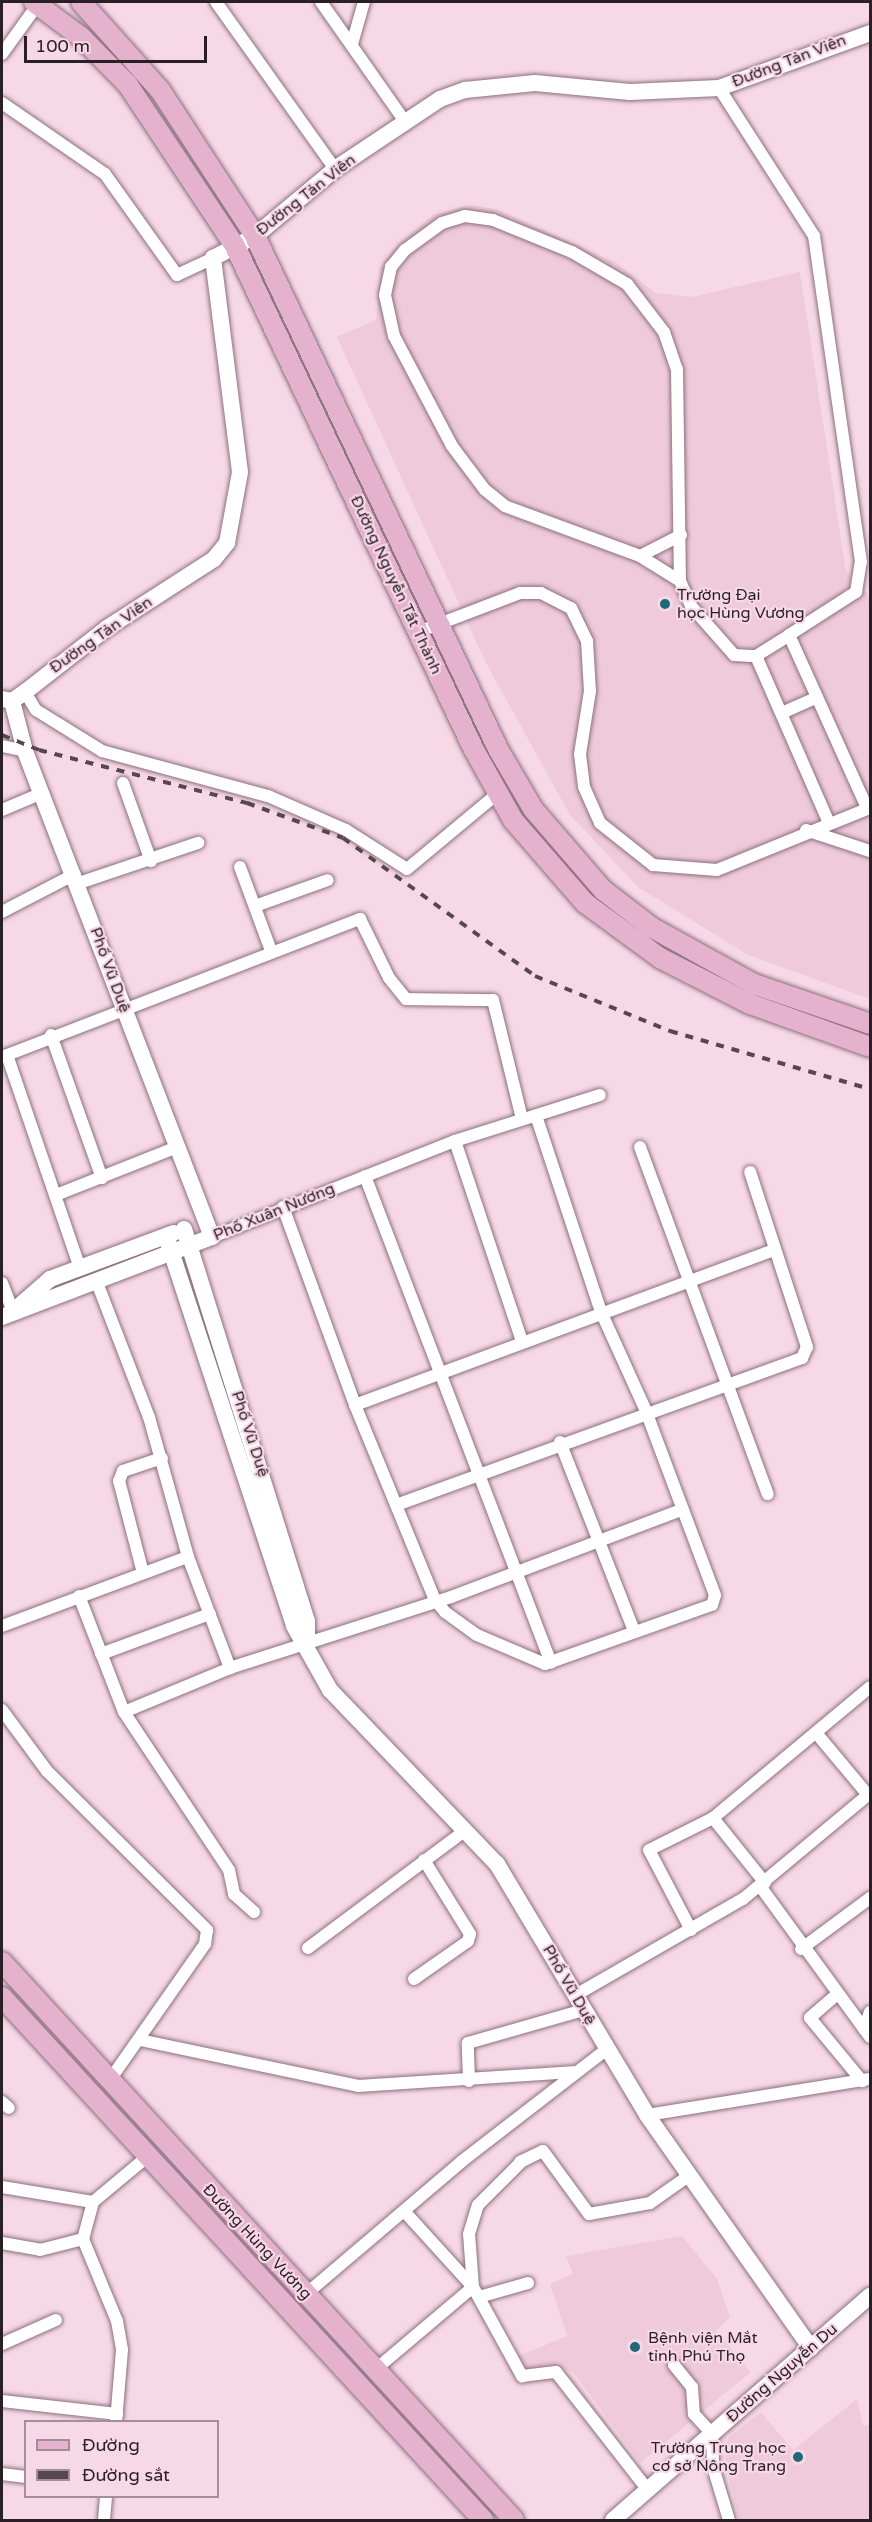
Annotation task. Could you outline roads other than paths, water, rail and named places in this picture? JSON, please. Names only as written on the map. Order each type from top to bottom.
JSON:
[{"type":"main road","name":"Đường Nguyễn Tất Thành","points":[[81,2],[160,90],[255,236],[441,622],[498,749],[547,827],[603,890],[712,963],[870,1024]]},
{"type":"main road","name":"Đường Nguyễn Tất Thành","points":[[36,3],[81,37],[128,85],[235,246],[497,794],[552,869],[585,903],[699,980],[870,1047]]},
{"type":"main road","points":[[699,980],[712,963]]},
{"type":"main road","name":"Đường Hùng Vương","points":[[2,1962],[514,2520]]},
{"type":"main road","name":"Đường Hùng Vương","points":[[2,1997],[483,2520]]},
{"type":"main road","points":[[160,2171],[178,2156]]},
{"type":"street","points":[[216,2],[335,169]]},
{"type":"street","points":[[321,2],[406,123]]},
{"type":"street","points":[[352,44],[364,2]]},
{"type":"street","points":[[2,54],[36,3]]},
{"type":"street","name":"Đường Tản Viên","points":[[13,697],[70,654],[214,559],[227,543],[240,472],[213,258],[255,236],[335,169],[440,99],[509,83],[630,92],[719,88],[870,33]]},
{"type":"street","points":[[680,581],[677,369],[664,332],[643,305],[597,263],[493,220],[465,216],[442,223],[405,250],[392,267],[385,295],[394,336],[452,446],[485,490],[506,506],[640,556],[680,581],[717,641],[734,655],[756,656],[856,592],[861,562],[814,236],[719,88]]},
{"type":"street","points":[[2,103],[105,174],[177,275],[213,258]]},
{"type":"street","points":[[640,556],[681,535]]},
{"type":"street","points":[[418,632],[520,593],[561,599],[571,608],[587,641],[590,691],[580,754],[586,794],[600,823],[653,865],[717,870],[762,856],[806,830],[869,808],[789,635]]},
{"type":"street","points":[[756,656],[784,712],[828,821]]},
{"type":"street","points":[[13,697],[102,752],[268,795],[338,826],[407,868],[497,794]]},
{"type":"street","name":"Phố Vũ Duệ","points":[[13,697],[25,751],[77,878],[175,1148],[212,1238]]},
{"type":"street","points":[[784,712],[817,697]]},
{"type":"street","points":[[2,746],[25,751]]},
{"type":"street","points":[[123,783],[151,861]]},
{"type":"street","points":[[2,810],[42,793]]},
{"type":"street","points":[[806,830],[870,851]]},
{"type":"street","points":[[2,912],[77,878],[151,861],[198,843]]},
{"type":"street","points":[[240,867],[271,951]]},
{"type":"street","points":[[255,906],[328,880]]},
{"type":"street","points":[[80,1268],[56,1195],[4,1056],[51,1035],[360,919],[389,978],[406,999],[493,1000],[522,1119]]},
{"type":"street","points":[[51,1035],[102,1178]]},
{"type":"street","name":"Phố Xuân Nương","points":[[7,1315],[212,1238],[283,1207],[454,1142],[600,1095]]},
{"type":"street","points":[[283,1207],[356,1405],[399,1504],[435,1600],[477,1635],[536,1662],[551,1663],[715,1600],[646,1411],[601,1312],[536,1114]]},
{"type":"street","points":[[454,1142],[522,1341]]},
{"type":"street","points":[[640,1147],[691,1280],[768,1494]]},
{"type":"street","points":[[56,1195],[175,1148]]},
{"type":"street","points":[[399,1504],[560,1442],[727,1382],[802,1358],[806,1350],[750,1172]]},
{"type":"street","points":[[365,1176],[551,1663]]},
{"type":"street","name":"Phố Xuân Nương","points":[[7,1315],[46,1282],[206,1221]]},
{"type":"street","name":"Phố Vũ Duệ","points":[[184,1229],[307,1621],[307,1641]]},
{"type":"street","name":"Phố Vũ Duệ","points":[[166,1236],[294,1626],[307,1641],[330,1690],[351,1717],[466,1830],[523,1904],[579,2003],[687,2177],[811,2348]]},
{"type":"street","points":[[356,1405],[438,1372],[774,1250]]},
{"type":"street","points":[[96,1280],[162,1458],[188,1557],[230,1668]]},
{"type":"street","points":[[2,1283],[7,1315]]},
{"type":"street","points":[[560,1442],[634,1631]]},
{"type":"street","points":[[143,1573],[119,1481],[123,1471],[162,1458]]},
{"type":"street","points":[[124,1712],[230,1668],[435,1600],[681,1510]]},
{"type":"street","points":[[2,1626],[188,1557]]},
{"type":"street","points":[[79,1596],[124,1712],[229,1870],[234,1894],[254,1912]]},
{"type":"street","points":[[101,1654],[210,1614]]},
{"type":"street","points":[[691,1930],[649,1850],[714,1818],[817,1734],[870,1687]]},
{"type":"street","points":[[2,1710],[47,1771],[207,1930],[204,1944],[140,2040],[109,2081]]},
{"type":"street","points":[[469,2080],[468,2043],[579,2003],[762,1885],[869,1794],[817,1734]]},
{"type":"street","points":[[714,1818],[762,1885],[801,1948],[835,1996],[867,2033]]},
{"type":"street","points":[[308,1948],[466,1830]]},
{"type":"street","points":[[414,1979],[468,1941],[470,1934],[424,1860]]},
{"type":"street","points":[[801,1948],[870,1898]]},
{"type":"street","points":[[835,1996],[810,2019],[866,2080]]},
{"type":"street","points":[[867,2033],[870,2012]]},
{"type":"street","points":[[140,2040],[338,2084],[469,2080],[573,2072]]},
{"type":"street","points":[[306,2294],[573,2072],[607,2049]]},
{"type":"street","points":[[647,2115],[866,2080]]},
{"type":"street","points":[[476,2292],[469,2234],[478,2205],[521,2162],[543,2151],[589,2214],[650,2203],[687,2177]]},
{"type":"street","points":[[2,2401],[116,2418],[123,2350],[117,2321],[83,2239],[93,2202],[147,2157]]},
{"type":"street","points":[[2,2187],[93,2202]]},
{"type":"street","points":[[404,2211],[476,2292],[522,2376],[556,2372],[648,2490]]},
{"type":"street","points":[[2,2243],[40,2250],[83,2239]]},
{"type":"street","points":[[376,2369],[476,2292],[528,2283]]},
{"type":"street","name":"Đường Nguyễn Du","points":[[613,2520],[870,2296]]},
{"type":"street","points":[[2,2344],[56,2320]]},
{"type":"street","points":[[674,2365],[692,2387],[694,2414],[712,2434],[712,2466],[729,2520]]},
{"type":"street","points":[[2,2474],[24,2477]]},
{"type":"street","points":[[104,2520],[106,2498]]},
{"type":"railway","points":[[2,735],[39,750],[247,803],[343,838],[535,976],[670,1031],[870,1089]]},
{"type":"place","name":"Trường Đại học Hùng Vương","points":[[665,604]]},
{"type":"place","name":"Bệnh viện Mắt tỉnh Phú Thọ","points":[[635,2347]]},
{"type":"place","name":"Trường Trung học cơ sở Nông Trang","points":[[798,2457]]}]
